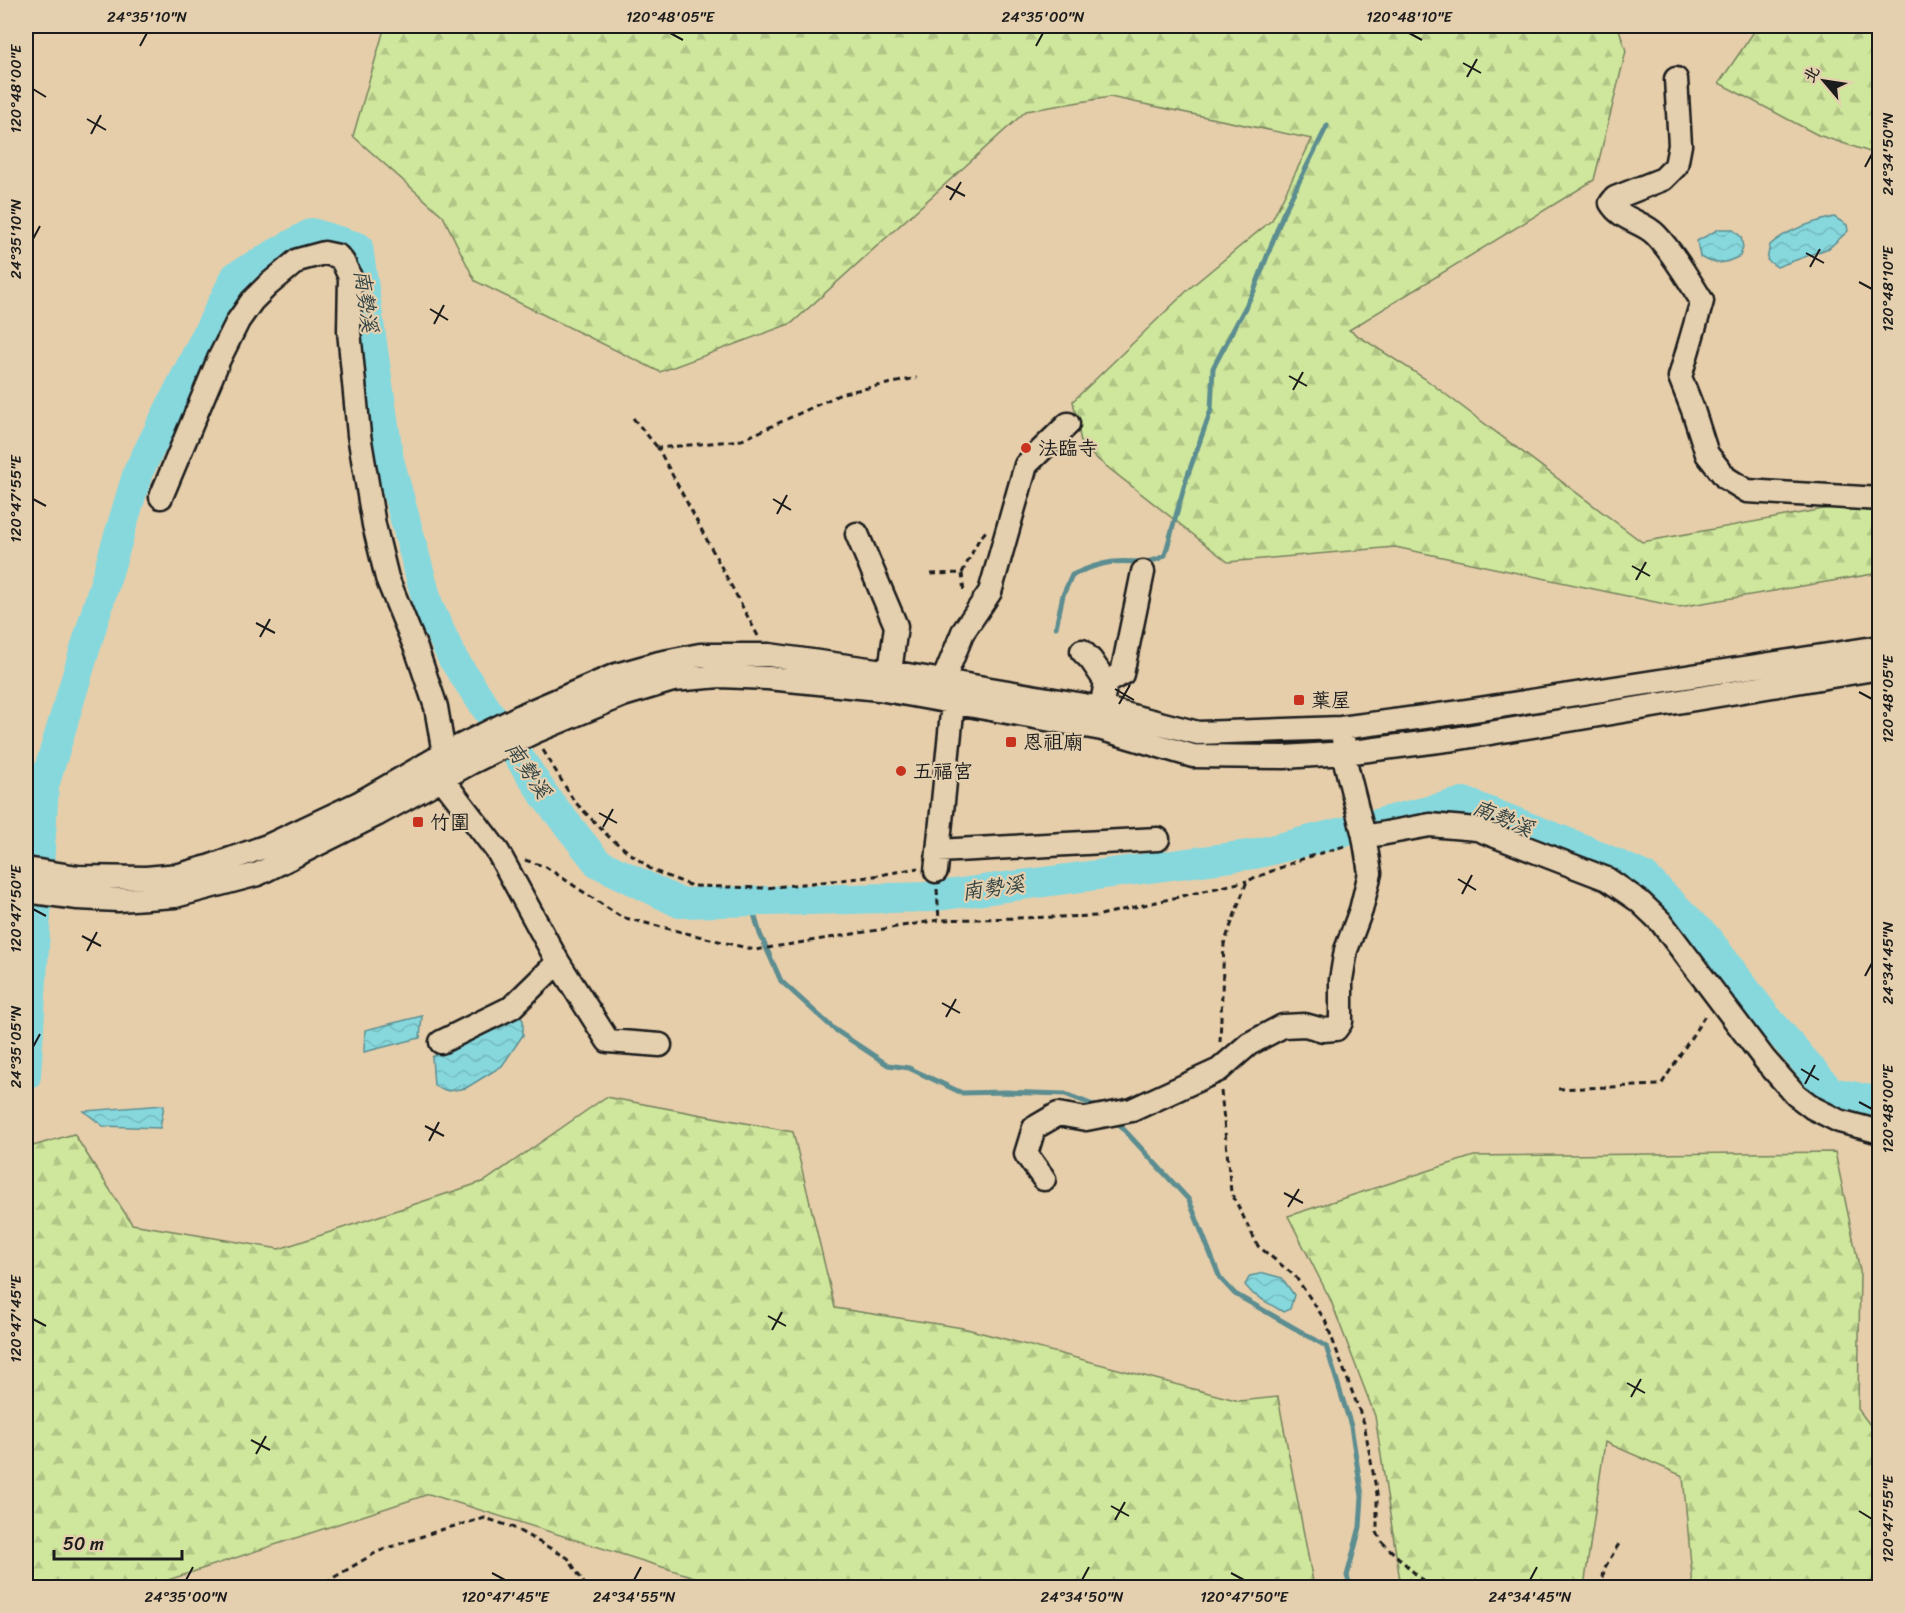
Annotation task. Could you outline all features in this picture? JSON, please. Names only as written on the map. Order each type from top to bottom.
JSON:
[{"type":"street","points":[[1676,79],[1680,145],[1676,166],[1663,179],[1615,198],[1611,203],[1616,212],[1655,233],[1702,301],[1680,377],[1707,454],[1726,478],[1747,490],[1880,499]]},
{"type":"street","points":[[161,496],[219,359],[238,321],[252,301],[298,260],[324,253],[338,256],[350,277],[350,331],[358,424],[374,525],[387,578],[417,651],[436,707],[444,754],[442,779],[498,852],[558,962],[608,1041],[660,1045]]},
{"type":"street","points":[[1068,424],[1026,465],[990,592],[963,632],[943,681],[953,703],[937,863],[1158,839]]},
{"type":"street","points":[[857,534],[896,626],[890,672]]},
{"type":"street","points":[[1106,681],[1122,674],[1143,572]]},
{"type":"street","points":[[26,891],[78,888],[179,874],[208,867],[270,845],[359,803],[444,754],[469,752],[529,728],[673,680],[720,676],[768,678],[879,689],[953,703],[1102,719],[1198,733],[1341,728],[1454,713],[1880,647]]},
{"type":"street","points":[[1082,651],[1106,681],[1102,719]]},
{"type":"street","points":[[768,655],[768,678]]},
{"type":"street","points":[[529,728],[616,675],[659,663],[700,656],[768,655],[943,681],[1102,719],[1193,756],[1346,759],[1880,668]]},
{"type":"street","points":[[1044,1179],[1026,1154],[1034,1128],[1058,1114],[1086,1119],[1132,1110],[1219,1070],[1249,1044],[1283,1026],[1305,1025],[1323,1030],[1336,1029],[1341,1022],[1341,980],[1346,950],[1361,910],[1370,873],[1341,728]]},
{"type":"street","points":[[26,869],[118,900],[175,896],[258,874],[297,856],[442,779],[469,752]]},
{"type":"street","points":[[1364,837],[1430,825],[1477,829],[1607,879],[1639,901],[1661,922],[1765,1060],[1796,1095],[1813,1108],[1839,1121],[1880,1132]]},
{"type":"street","points":[[441,1042],[512,1007],[558,962]]},
{"type":"path","points":[[658,448],[742,440],[843,393],[917,378]]},
{"type":"path","points":[[633,418],[658,448],[768,655]]},
{"type":"path","points":[[529,728],[574,801],[609,837],[652,870],[692,886],[765,888],[869,877],[937,863],[939,920]]},
{"type":"path","points":[[498,852],[546,867],[621,916],[755,950],[939,920],[1096,916],[1247,881],[1302,859],[1360,841],[1364,837]]},
{"type":"path","points":[[1247,881],[1224,944],[1219,1070],[1231,1192],[1258,1246],[1295,1276],[1324,1320],[1364,1423],[1377,1494],[1377,1532],[1381,1541],[1427,1587]]},
{"type":"path","points":[[1558,1089],[1661,1085],[1718,997]]},
{"type":"path","points":[[316,1587],[377,1552],[440,1530],[485,1518],[512,1527],[568,1558],[587,1587]]},
{"type":"path","points":[[1602,1587],[1604,1569],[1620,1542]]},
{"type":"green space","points":[[385,26],[1618,26],[1626,51],[1594,180],[1349,330],[1424,378],[1642,542],[1879,499],[1879,573],[1679,607],[1395,547],[1228,562],[1082,447],[1073,401],[1191,287],[1272,220],[1312,139],[1110,97],[1026,111],[792,323],[660,372],[475,281],[443,216],[353,136]]},
{"type":"green space","points":[[1758,26],[1879,26],[1879,155],[1818,135],[1719,83]]},
{"type":"green space","points":[[606,1097],[793,1132],[835,1308],[963,1328],[1239,1401],[1278,1397],[1314,1587],[726,1587],[429,1494],[147,1587],[26,1587],[26,1148],[74,1134],[132,1224],[279,1249],[485,1181]]},
{"type":"green space","points":[[1835,1152],[1860,1271],[1858,1409],[1879,1437],[1879,1587],[1693,1587],[1683,1476],[1605,1442],[1584,1587],[1401,1587],[1375,1416],[1331,1301],[1288,1216],[1474,1156]]},
{"type":"water","points":[[1834,217],[1847,225],[1848,231],[1829,248],[1777,267],[1767,260],[1770,245],[1776,240],[1809,224]]},
{"type":"water","points":[[1719,229],[1732,229],[1741,237],[1743,248],[1740,256],[1720,263],[1700,257],[1697,241]]},
{"type":"water","points":[[517,1014],[523,1020],[523,1035],[502,1066],[466,1088],[448,1091],[434,1086],[432,1057],[501,1019]]},
{"type":"water","points":[[422,1016],[420,1038],[364,1052],[365,1030]]},
{"type":"water","points":[[164,1105],[160,1128],[103,1126],[84,1111]]},
{"type":"water","points":[[1264,1273],[1282,1278],[1294,1295],[1290,1309],[1283,1312],[1253,1294],[1245,1285],[1250,1276]]},
{"type":"waterway","points":[[1056,627],[1063,595],[1072,575],[1108,563],[1147,562],[1165,555],[1186,480],[1211,410],[1213,368],[1254,291],[1283,214],[1327,126]]},
{"type":"waterway","name":"南勢溪","points":[[26,1076],[44,786],[138,472],[236,276],[312,233],[358,247],[389,460],[429,608],[453,659],[547,799],[598,863],[680,903],[930,897],[1255,854],[1464,802],[1581,848],[1645,877],[1707,938],[1764,1014],[1831,1092],[1880,1102]]},
{"type":"waterway","points":[[750,901],[760,934],[781,981],[834,1029],[888,1065],[909,1068],[962,1093],[1065,1094],[1101,1108]]},
{"type":"waterway","points":[[1115,1120],[1189,1200],[1220,1278],[1235,1294],[1326,1346],[1351,1426],[1362,1496],[1360,1527],[1347,1576],[1351,1588]]},
{"type":"place","name":"法臨寺","points":[[1026,448]]},
{"type":"place","name":"葉屋","points":[[1299,700]]},
{"type":"place","name":"恩祖廟","points":[[1011,742]]},
{"type":"place","name":"五福宮","points":[[901,771]]},
{"type":"place","name":"竹圍","points":[[418,822]]}]
